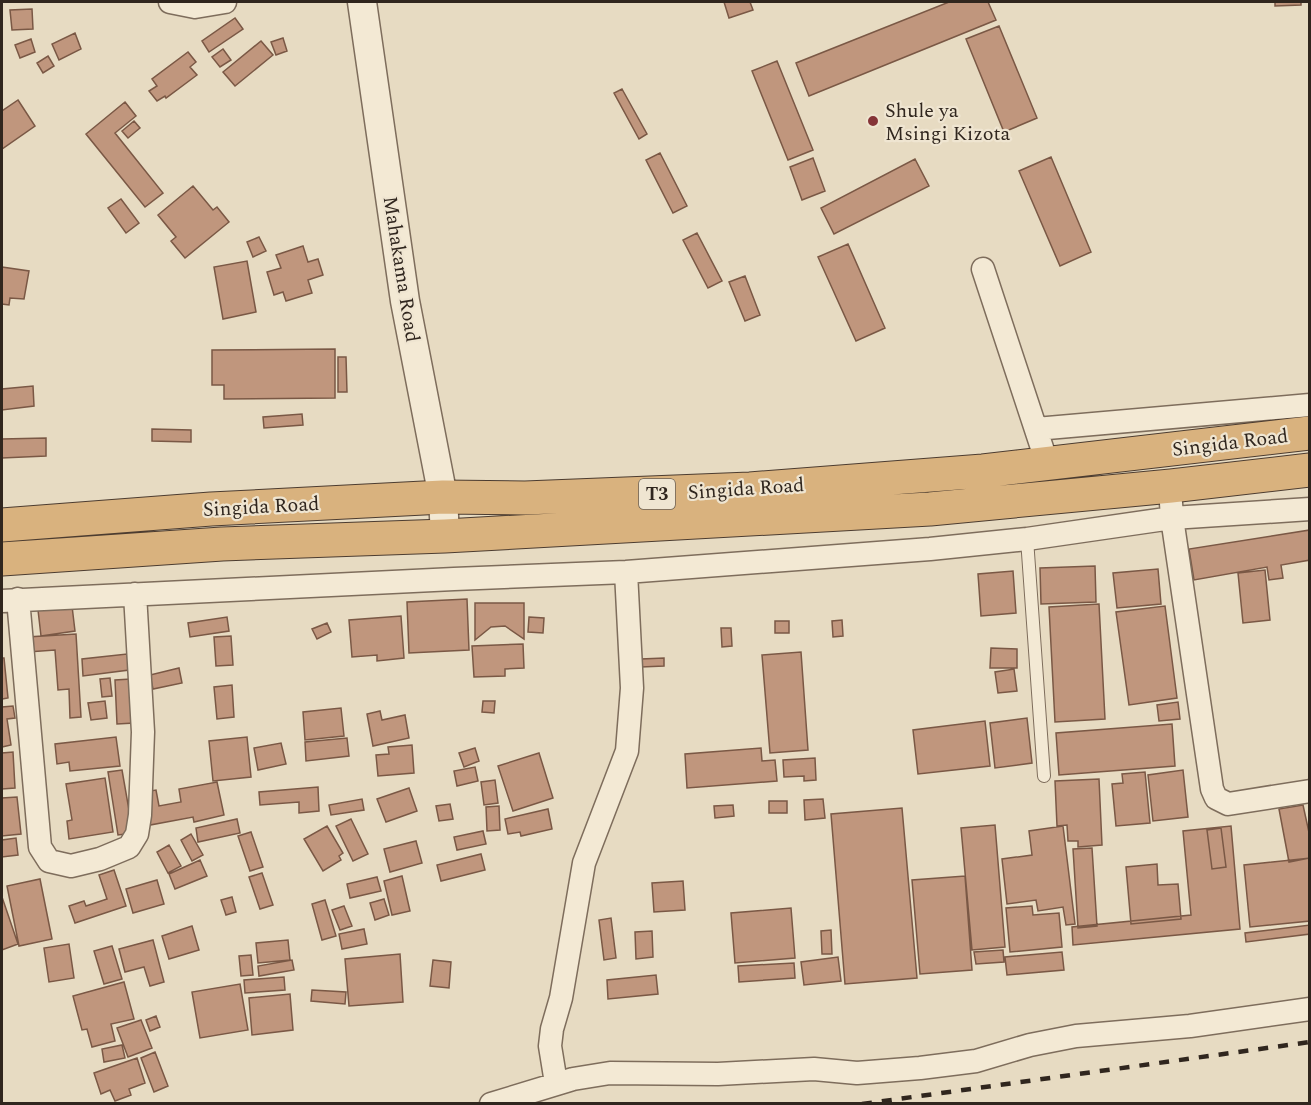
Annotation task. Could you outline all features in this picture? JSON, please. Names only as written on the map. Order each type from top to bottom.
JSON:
[{"type":"highway","name":"Singida Road","points":[[2,559],[222,544],[445,536],[640,510],[750,489],[937,475],[1310,433]]},
{"type":"highway","name":"Singida Road","points":[[2,525],[211,508],[443,497],[525,498],[640,510],[930,509],[1310,470]]},
{"type":"street","points":[[170,2],[195,7],[225,2]]},
{"type":"street","name":"Mahakama Road","points":[[362,2],[405,301],[443,497],[445,536]]},
{"type":"street","points":[[983,269],[1047,463]]},
{"type":"street","points":[[1036,429],[1310,405]]},
{"type":"street","points":[[1171,486],[1172,518],[1212,789],[1216,798],[1228,804],[1310,791]]},
{"type":"street","points":[[135,594],[143,732],[140,815],[136,834],[129,847],[100,859],[71,866],[49,861],[40,847],[10,600],[135,594],[626,572],[930,549],[1027,539],[1172,518],[1310,509]]},
{"type":"street","points":[[556,1083],[550,1046],[552,1029],[561,998],[584,863],[627,751],[632,688],[626,572]]},
{"type":"street","points":[[491,1104],[573,1078],[610,1073],[718,1074],[814,1069],[857,1073],[920,1068],[976,1061],[1030,1045],[1076,1036],[1190,1026],[1310,1009]]},
{"type":"lane","points":[[1027,539],[1044,776]]},
{"type":"building","points":[[724,2],[750,2],[753,10],[729,18]]},
{"type":"building","points":[[949,2],[988,2],[996,20],[809,96],[796,63]]},
{"type":"building","points":[[1275,2],[1301,2],[1301,5],[1275,6]]},
{"type":"building","points":[[32,9],[33,29],[12,30],[10,10]]},
{"type":"building","points":[[235,18],[243,29],[209,52],[202,41]]},
{"type":"building","points":[[999,26],[1037,118],[1004,132],[966,39]]},
{"type":"building","points":[[75,33],[81,49],[59,60],[52,44]]},
{"type":"building","points":[[283,38],[287,51],[276,55],[271,42]]},
{"type":"building","points":[[31,39],[35,52],[20,58],[15,45]]},
{"type":"building","points":[[261,41],[273,55],[235,86],[223,72]]},
{"type":"building","points":[[223,49],[231,60],[220,67],[212,57]]},
{"type":"building","points":[[188,52],[196,62],[190,67],[197,75],[166,98],[165,96],[157,101],[149,91],[157,86],[152,79]]},
{"type":"building","points":[[48,56],[54,66],[43,73],[37,63]]},
{"type":"building","points":[[777,61],[813,150],[788,160],[752,71]]},
{"type":"building","points":[[622,89],[647,134],[639,139],[614,93]]},
{"type":"building","points":[[18,100],[35,126],[2,149],[2,111]]},
{"type":"building","points":[[125,102],[136,116],[115,133],[163,193],[145,207],[86,134]]},
{"type":"building","points":[[134,121],[140,128],[128,138],[122,131]]},
{"type":"building","points":[[660,153],[687,206],[673,213],[646,160]]},
{"type":"building","points":[[1051,157],[1091,252],[1060,266],[1019,171]]},
{"type":"building","points":[[813,158],[825,191],[802,200],[790,167]]},
{"type":"building","points":[[915,159],[929,186],[834,234],[821,208]]},
{"type":"building","points":[[193,186],[213,210],[217,207],[229,222],[185,258],[171,241],[176,237],[158,215]]},
{"type":"building","points":[[121,199],[139,223],[126,233],[108,208]]},
{"type":"building","points":[[697,233],[722,281],[708,288],[683,240]]},
{"type":"building","points":[[259,237],[266,251],[253,257],[247,242]]},
{"type":"building","points":[[848,244],[885,328],[856,341],[818,257]]},
{"type":"building","points":[[303,246],[308,262],[318,259],[323,275],[308,280],[312,293],[286,301],[283,292],[274,295],[267,272],[281,268],[276,255]]},
{"type":"building","points":[[247,261],[256,312],[223,319],[214,267]]},
{"type":"building","points":[[2,267],[29,271],[24,299],[10,298],[9,305],[2,304]]},
{"type":"building","points":[[745,276],[760,315],[745,321],[729,282]]},
{"type":"building","points":[[335,349],[335,398],[224,399],[224,385],[212,385],[212,350]]},
{"type":"building","points":[[338,357],[346,357],[347,392],[338,392]]},
{"type":"building","points":[[33,386],[34,406],[2,410],[2,389]]},
{"type":"building","points":[[302,414],[303,425],[264,428],[263,417]]},
{"type":"building","points":[[152,429],[191,430],[191,442],[152,441]]},
{"type":"building","points":[[46,438],[46,456],[2,458],[2,439]]},
{"type":"building","points":[[1310,530],[1310,560],[1281,565],[1283,578],[1269,580],[1267,567],[1194,580],[1189,549]]},
{"type":"building","points":[[1095,566],[1096,602],[1041,604],[1040,568]]},
{"type":"building","points":[[1158,569],[1161,604],[1117,608],[1113,573]]},
{"type":"building","points":[[1265,570],[1270,620],[1243,623],[1238,573]]},
{"type":"building","points":[[1013,571],[1016,613],[981,616],[978,574]]},
{"type":"building","points":[[467,599],[469,650],[409,653],[407,602]]},
{"type":"building","points":[[475,603],[524,603],[524,639],[505,626],[491,627],[475,640]]},
{"type":"building","points":[[1099,604],[1105,719],[1055,722],[1049,607]]},
{"type":"building","points":[[72,606],[75,631],[41,636],[38,610]]},
{"type":"building","points":[[1165,606],[1177,698],[1129,705],[1116,612]]},
{"type":"building","points":[[401,616],[404,658],[377,661],[377,655],[352,657],[349,620]]},
{"type":"building","points":[[227,617],[229,631],[190,637],[188,623]]},
{"type":"building","points":[[529,617],[544,618],[543,633],[528,632]]},
{"type":"building","points":[[842,620],[843,636],[833,637],[832,621]]},
{"type":"building","points":[[775,621],[789,621],[789,633],[775,633]]},
{"type":"building","points":[[327,623],[331,632],[317,639],[312,629]]},
{"type":"building","points":[[721,628],[731,628],[732,646],[722,647]]},
{"type":"building","points":[[76,634],[81,717],[70,718],[69,689],[58,690],[55,650],[28,652],[27,637]]},
{"type":"building","points":[[231,636],[233,665],[216,666],[214,637]]},
{"type":"building","points":[[523,644],[524,668],[505,669],[505,676],[474,677],[472,646]]},
{"type":"building","points":[[991,648],[1017,649],[1017,668],[990,668]]},
{"type":"building","points":[[801,652],[808,750],[770,753],[762,655]]},
{"type":"building","points":[[127,654],[129,670],[83,676],[82,659]]},
{"type":"building","points":[[2,658],[4,658],[8,698],[2,699]]},
{"type":"building","points":[[664,658],[664,666],[641,667],[641,659]]},
{"type":"building","points":[[179,668],[182,683],[153,689],[150,675]]},
{"type":"building","points":[[1014,669],[1017,691],[998,693],[995,672]]},
{"type":"building","points":[[110,678],[112,696],[102,697],[100,679]]},
{"type":"building","points":[[131,679],[134,723],[117,724],[115,680]]},
{"type":"building","points":[[232,685],[234,717],[217,719],[214,687]]},
{"type":"building","points":[[105,701],[107,718],[91,720],[88,703]]},
{"type":"building","points":[[483,701],[495,701],[494,713],[482,712]]},
{"type":"building","points":[[1178,702],[1180,719],[1159,721],[1157,705]]},
{"type":"building","points":[[13,706],[15,718],[7,719],[11,745],[2,747],[2,707]]},
{"type":"building","points":[[341,708],[344,736],[305,740],[303,712]]},
{"type":"building","points":[[380,711],[382,720],[405,715],[409,738],[373,746],[367,714]]},
{"type":"building","points":[[1027,718],[1032,763],[995,768],[990,723]]},
{"type":"building","points":[[985,721],[990,766],[918,774],[913,730]]},
{"type":"building","points":[[1172,724],[1175,766],[1059,775],[1056,733]]},
{"type":"building","points":[[116,737],[120,766],[70,771],[69,762],[57,764],[55,744]]},
{"type":"building","points":[[247,737],[251,777],[213,781],[209,741]]},
{"type":"building","points":[[347,738],[349,756],[306,761],[305,742]]},
{"type":"building","points":[[281,743],[286,764],[258,770],[254,748]]},
{"type":"building","points":[[412,745],[414,773],[378,776],[376,755],[389,754],[388,747]]},
{"type":"building","points":[[475,748],[479,761],[464,767],[459,753]]},
{"type":"building","points":[[761,748],[762,761],[775,760],[777,781],[687,788],[685,754]]},
{"type":"building","points":[[13,752],[15,788],[2,789],[2,753]]},
{"type":"building","points":[[539,753],[553,798],[513,811],[498,766]]},
{"type":"building","points":[[815,758],[816,780],[804,781],[804,776],[784,777],[783,760]]},
{"type":"building","points":[[475,767],[478,781],[457,786],[454,771]]},
{"type":"building","points":[[122,770],[133,833],[118,835],[108,772]]},
{"type":"building","points":[[1183,770],[1188,817],[1153,821],[1148,775]]},
{"type":"building","points":[[1145,772],[1150,823],[1116,826],[1112,784],[1123,783],[1122,774]]},
{"type":"building","points":[[105,778],[113,832],[69,839],[67,821],[72,820],[66,784]]},
{"type":"building","points":[[1099,779],[1102,845],[1078,847],[1078,841],[1068,841],[1067,825],[1057,826],[1055,781]]},
{"type":"building","points":[[495,780],[498,803],[484,805],[481,782]]},
{"type":"building","points":[[217,782],[224,815],[194,822],[193,817],[150,825],[144,792],[156,790],[159,806],[181,802],[179,789]]},
{"type":"building","points":[[318,787],[319,811],[299,813],[299,802],[260,805],[259,792]]},
{"type":"building","points":[[409,788],[417,811],[386,822],[377,799]]},
{"type":"building","points":[[17,797],[21,834],[2,836],[2,798]]},
{"type":"building","points":[[362,799],[364,810],[331,815],[329,805]]},
{"type":"building","points":[[823,799],[825,818],[805,820],[804,800]]},
{"type":"building","points":[[769,801],[787,801],[787,813],[769,813]]},
{"type":"building","points":[[450,804],[453,819],[439,821],[436,806]]},
{"type":"building","points":[[733,805],[734,816],[715,818],[714,806]]},
{"type":"building","points":[[1303,805],[1310,837],[1310,858],[1289,862],[1279,809]]},
{"type":"building","points":[[499,806],[500,830],[487,831],[486,807]]},
{"type":"building","points":[[902,808],[917,978],[845,984],[831,814]]},
{"type":"building","points":[[548,809],[552,829],[521,836],[520,832],[508,834],[505,819]]},
{"type":"building","points":[[237,819],[240,833],[198,842],[196,828]]},
{"type":"building","points":[[351,819],[368,854],[353,861],[336,826]]},
{"type":"building","points":[[995,825],[1005,947],[972,950],[961,828]]},
{"type":"building","points":[[327,826],[343,853],[339,856],[341,860],[323,871],[304,839]]},
{"type":"building","points":[[1063,826],[1075,924],[1066,925],[1063,907],[1038,911],[1036,900],[1007,904],[1002,859],[1032,855],[1029,831]]},
{"type":"building","points":[[1231,826],[1240,929],[1073,945],[1072,927],[1191,915],[1183,831]]},
{"type":"building","points":[[1221,828],[1226,867],[1212,869],[1207,830]]},
{"type":"building","points":[[483,831],[486,844],[457,850],[454,837]]},
{"type":"building","points":[[251,832],[263,867],[250,871],[238,836]]},
{"type":"building","points":[[191,834],[203,855],[192,861],[181,840]]},
{"type":"building","points":[[16,838],[18,855],[2,857],[2,840]]},
{"type":"building","points":[[416,841],[422,863],[390,872],[384,849]]},
{"type":"building","points":[[169,845],[181,866],[168,873],[157,852]]},
{"type":"building","points":[[1092,848],[1097,926],[1078,928],[1073,849]]},
{"type":"building","points":[[481,854],[485,870],[441,881],[437,865]]},
{"type":"building","points":[[1310,858],[1310,921],[1250,927],[1244,865]]},
{"type":"building","points":[[200,860],[207,876],[175,889],[169,874]]},
{"type":"building","points":[[1157,864],[1158,885],[1178,884],[1181,919],[1131,924],[1126,867]]},
{"type":"building","points":[[114,870],[126,906],[75,923],[69,906],[84,901],[86,906],[107,899],[99,875]]},
{"type":"building","points":[[262,873],[273,905],[260,909],[249,877]]},
{"type":"building","points":[[402,876],[410,911],[392,915],[384,881]]},
{"type":"building","points":[[965,876],[972,970],[920,974],[912,880]]},
{"type":"building","points":[[377,877],[381,891],[350,898],[347,884]]},
{"type":"building","points":[[40,879],[52,939],[19,946],[7,886]]},
{"type":"building","points":[[157,880],[164,904],[133,913],[126,889]]},
{"type":"building","points":[[683,881],[685,910],[654,912],[652,883]]},
{"type":"building","points":[[2,897],[18,944],[2,950]]},
{"type":"building","points":[[232,897],[236,912],[226,915],[221,900]]},
{"type":"building","points":[[384,899],[389,915],[375,920],[370,903]]},
{"type":"building","points":[[325,900],[336,936],[322,940],[312,904]]},
{"type":"building","points":[[344,906],[352,926],[340,930],[332,910]]},
{"type":"building","points":[[1032,906],[1033,915],[1059,913],[1062,947],[1010,952],[1006,908]]},
{"type":"building","points":[[791,908],[795,958],[735,963],[731,913]]},
{"type":"building","points":[[611,918],[616,958],[604,960],[599,920]]},
{"type":"building","points":[[1310,925],[1310,934],[1246,942],[1245,933]]},
{"type":"building","points":[[192,926],[199,950],[169,959],[162,936]]},
{"type":"building","points":[[364,929],[367,944],[342,949],[339,934]]},
{"type":"building","points":[[831,930],[832,954],[822,954],[821,931]]},
{"type":"building","points":[[652,931],[653,957],[636,959],[635,932]]},
{"type":"building","points":[[153,940],[164,982],[150,986],[144,967],[125,972],[119,949]]},
{"type":"building","points":[[288,940],[290,960],[258,963],[256,943]]},
{"type":"building","points":[[69,944],[74,978],[49,982],[44,948]]},
{"type":"building","points":[[112,946],[122,979],[104,984],[94,951]]},
{"type":"building","points":[[1003,950],[1004,962],[976,964],[974,952]]},
{"type":"building","points":[[1062,952],[1064,970],[1007,975],[1005,957]]},
{"type":"building","points":[[400,954],[403,1002],[349,1006],[345,959]]},
{"type":"building","points":[[251,955],[253,975],[241,976],[239,956]]},
{"type":"building","points":[[838,957],[841,981],[804,985],[801,962]]},
{"type":"building","points":[[292,960],[294,970],[259,976],[258,966]]},
{"type":"building","points":[[433,960],[451,962],[449,988],[430,986]]},
{"type":"building","points":[[794,963],[795,978],[739,982],[738,966]]},
{"type":"building","points":[[656,975],[658,994],[608,999],[607,980]]},
{"type":"building","points":[[284,977],[285,990],[245,993],[244,980]]},
{"type":"building","points":[[124,982],[134,1019],[111,1024],[115,1041],[92,1047],[87,1029],[82,1030],[73,996]]},
{"type":"building","points":[[240,984],[248,1030],[200,1038],[192,992]]},
{"type":"building","points":[[312,990],[346,992],[345,1004],[311,1001]]},
{"type":"building","points":[[290,994],[293,1030],[252,1035],[249,998]]},
{"type":"building","points":[[156,1016],[160,1027],[150,1031],[146,1020]]},
{"type":"building","points":[[141,1020],[152,1048],[128,1057],[117,1028]]},
{"type":"building","points":[[122,1045],[125,1058],[104,1062],[102,1049]]},
{"type":"building","points":[[155,1052],[168,1086],[154,1092],[141,1058]]},
{"type":"building","points":[[137,1058],[145,1083],[129,1089],[131,1095],[115,1101],[110,1090],[101,1094],[94,1073]]},
{"type":"railway","points":[[862,1104],[1310,1042]]},
{"type":"place","name":"Shule ya Msingi Kizota","points":[[873,121]]}]
